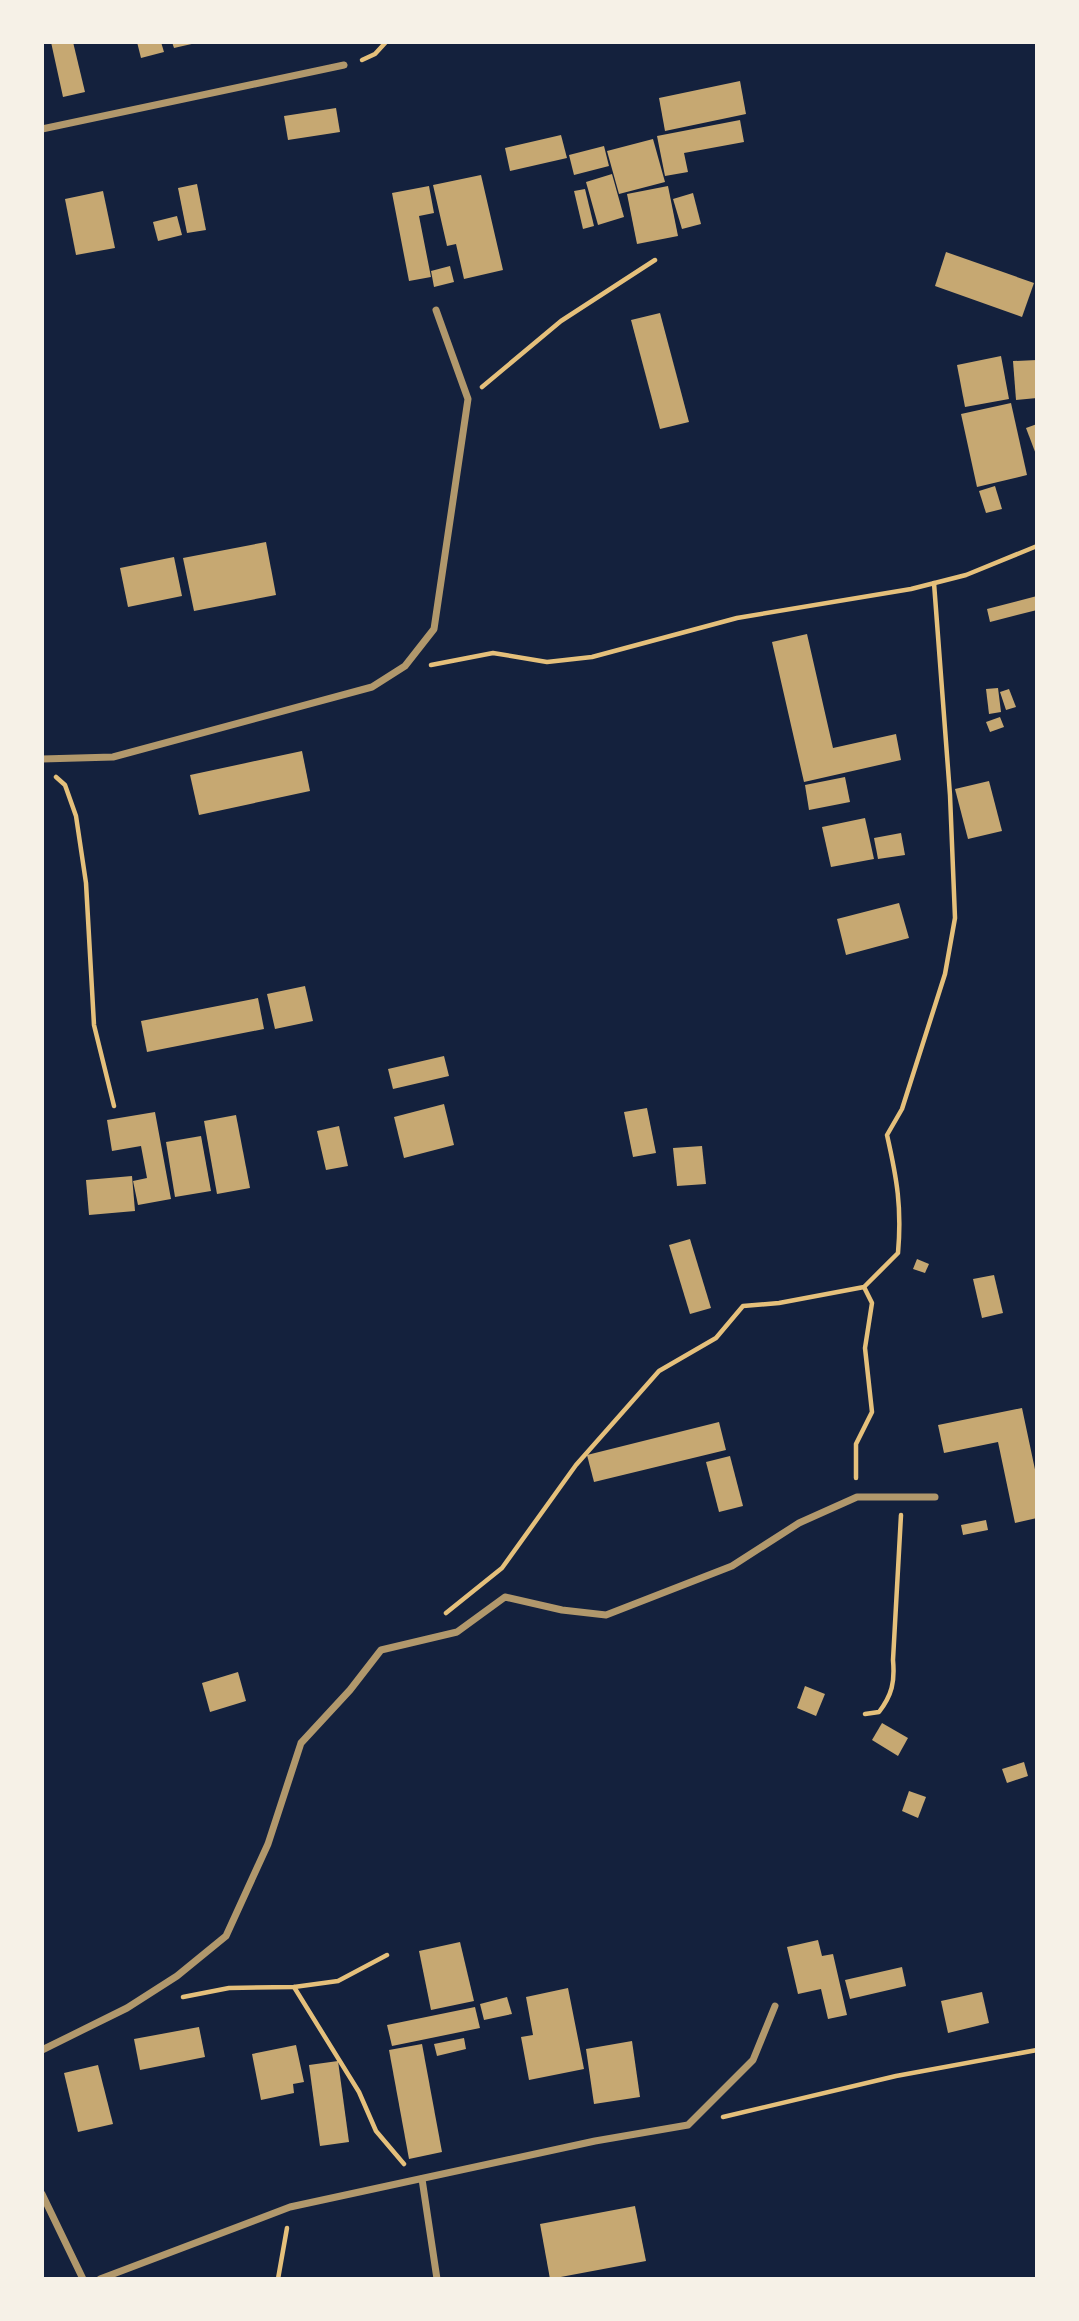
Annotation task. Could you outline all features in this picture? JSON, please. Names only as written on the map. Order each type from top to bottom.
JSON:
[{"type":"street","points":[[42,129],[344,65]]},
{"type":"street","points":[[42,759],[113,757],[372,687],[405,666],[434,629],[468,399],[436,310]]},
{"type":"street","points":[[42,2050],[127,2008],[177,1976],[226,1936],[268,1844],[301,1743],[350,1690],[381,1650],[457,1632],[505,1597],[562,1610],[606,1615],[732,1566],[799,1523],[857,1497],[935,1497]]},
{"type":"street","points":[[100,2279],[290,2207],[595,2141],[688,2125],[753,2060],[775,2006]]},
{"type":"street","points":[[422,2179],[437,2279]]},
{"type":"street","points":[[42,2194],[83,2279]]},
{"type":"path","points":[[344,65],[375,54],[386,42]]},
{"type":"path","points":[[468,399],[561,321],[655,260]]},
{"type":"path","points":[[405,666],[419,667],[493,653],[547,662],[592,657],[737,618],[934,583],[966,575],[1037,546]]},
{"type":"path","points":[[435,1619],[502,1568],[576,1465],[659,1371],[716,1338],[743,1306],[779,1303],[864,1287],[898,1254],[901,1217],[896,1174],[887,1135],[902,1109],[944,974],[955,918],[950,795],[934,583]]},
{"type":"path","points":[[50,773],[65,785],[76,816],[86,883],[94,1025],[114,1107]]},
{"type":"path","points":[[857,1497],[856,1444],[872,1412],[865,1348],[872,1303],[864,1287]]},
{"type":"path","points":[[865,1714],[879,1712],[889,1700],[894,1681],[902,1497]]},
{"type":"path","points":[[178,1998],[229,1988],[294,1987],[338,1981],[387,1955]]},
{"type":"path","points":[[294,1987],[359,2092],[376,2131],[422,2179]]},
{"type":"path","points":[[688,2125],[897,2076],[1037,2050]]},
{"type":"path","points":[[278,2279],[290,2207]]},
{"type":"building","points":[[51,42],[73,42],[85,92],[63,97]]},
{"type":"building","points":[[137,42],[161,42],[164,52],[141,58]]},
{"type":"building","points":[[172,42],[196,42],[196,43],[174,48]]},
{"type":"building","points":[[740,81],[746,114],[665,131],[659,98]]},
{"type":"building","points":[[336,108],[340,132],[288,140],[284,116]]},
{"type":"building","points":[[740,120],[744,142],[684,153],[688,172],[665,176],[657,136]]},
{"type":"building","points":[[561,135],[567,158],[510,171],[505,148]]},
{"type":"building","points":[[653,139],[665,182],[619,194],[607,151]]},
{"type":"building","points":[[604,146],[609,166],[574,175],[569,155]]},
{"type":"building","points":[[612,174],[624,217],[598,225],[586,182]]},
{"type":"building","points":[[481,175],[503,270],[464,279],[456,244],[447,246],[433,185]]},
{"type":"building","points":[[197,184],[206,230],[187,233],[178,188]]},
{"type":"building","points":[[429,186],[434,213],[419,216],[431,277],[409,281],[392,193]]},
{"type":"building","points":[[668,186],[678,236],[637,244],[627,194]]},
{"type":"building","points":[[585,189],[594,226],[583,229],[574,191]]},
{"type":"building","points":[[103,191],[115,248],[76,255],[65,199]]},
{"type":"building","points":[[693,193],[701,224],[682,229],[673,199]]},
{"type":"building","points":[[177,216],[182,235],[158,241],[153,222]]},
{"type":"building","points":[[946,252],[1034,283],[1022,317],[935,286]]},
{"type":"building","points":[[450,266],[454,282],[434,287],[431,271]]},
{"type":"building","points":[[660,313],[689,422],[660,429],[631,320]]},
{"type":"building","points":[[1001,356],[1009,399],[965,407],[957,365]]},
{"type":"building","points":[[1037,360],[1037,398],[1016,400],[1013,361]]},
{"type":"building","points":[[1011,403],[1027,475],[977,487],[961,414]]},
{"type":"building","points":[[1037,424],[1037,457],[1026,428]]},
{"type":"building","points":[[995,486],[1002,509],[986,513],[979,491]]},
{"type":"building","points":[[266,542],[276,595],[194,611],[183,558]]},
{"type":"building","points":[[174,557],[182,596],[128,607],[120,568]]},
{"type":"building","points":[[1037,596],[1037,610],[990,622],[987,609]]},
{"type":"building","points":[[807,634],[833,748],[896,734],[901,760],[804,782],[772,642]]},
{"type":"building","points":[[998,688],[1001,712],[989,714],[986,689]]},
{"type":"building","points":[[1009,689],[1016,707],[1006,710],[1000,692]]},
{"type":"building","points":[[1000,717],[1004,727],[990,732],[986,722]]},
{"type":"building","points":[[302,751],[310,791],[199,815],[190,775]]},
{"type":"building","points":[[845,777],[850,802],[809,810],[805,785]]},
{"type":"building","points":[[989,781],[1002,831],[968,839],[955,789]]},
{"type":"building","points":[[865,818],[874,859],[831,867],[822,827]]},
{"type":"building","points":[[901,833],[905,855],[878,859],[874,838]]},
{"type":"building","points":[[899,903],[909,938],[846,955],[837,919]]},
{"type":"building","points":[[305,986],[313,1021],[275,1029],[267,994]]},
{"type":"building","points":[[258,998],[264,1029],[147,1052],[141,1021]]},
{"type":"building","points":[[444,1056],[449,1076],[393,1089],[388,1069]]},
{"type":"building","points":[[444,1104],[454,1145],[404,1158],[394,1117]]},
{"type":"building","points":[[647,1108],[656,1153],[633,1157],[624,1112]]},
{"type":"building","points":[[155,1112],[171,1199],[138,1205],[133,1181],[147,1178],[141,1146],[112,1151],[107,1120]]},
{"type":"building","points":[[236,1115],[250,1188],[217,1194],[204,1121]]},
{"type":"building","points":[[339,1126],[348,1166],[326,1170],[317,1131]]},
{"type":"building","points":[[201,1136],[211,1191],[175,1197],[166,1142]]},
{"type":"building","points":[[702,1146],[706,1184],[677,1186],[673,1148]]},
{"type":"building","points":[[132,1176],[135,1211],[89,1215],[86,1180]]},
{"type":"building","points":[[690,1239],[711,1308],[690,1314],[669,1245]]},
{"type":"building","points":[[917,1259],[929,1264],[925,1273],[913,1269]]},
{"type":"building","points":[[994,1275],[1003,1313],[982,1318],[973,1279]]},
{"type":"building","points":[[1022,1408],[1037,1479],[1037,1518],[1015,1523],[998,1442],[944,1453],[938,1425]]},
{"type":"building","points":[[719,1422],[726,1450],[594,1482],[587,1455]]},
{"type":"building","points":[[730,1456],[743,1506],[719,1512],[706,1462]]},
{"type":"building","points":[[986,1520],[988,1530],[963,1535],[961,1525]]},
{"type":"building","points":[[238,1672],[246,1701],[210,1712],[202,1683]]},
{"type":"building","points":[[805,1686],[825,1694],[816,1716],[797,1708]]},
{"type":"building","points":[[882,1723],[908,1738],[898,1756],[872,1740]]},
{"type":"building","points":[[1024,1762],[1028,1776],[1007,1783],[1002,1769]]},
{"type":"building","points":[[909,1791],[926,1797],[918,1818],[902,1811]]},
{"type":"building","points":[[818,1940],[822,1956],[833,1954],[847,2015],[828,2019],[821,1989],[798,1994],[787,1947]]},
{"type":"building","points":[[460,1942],[474,2001],[431,2010],[419,1951]]},
{"type":"building","points":[[902,1967],[906,1986],[850,1999],[845,1980]]},
{"type":"building","points":[[568,1988],[584,2069],[529,2080],[521,2037],[533,2035],[526,1997]]},
{"type":"building","points":[[982,1992],[989,2023],[948,2033],[941,2001]]},
{"type":"building","points":[[507,1997],[512,2014],[484,2020],[480,2004]]},
{"type":"building","points":[[475,2007],[480,2028],[392,2046],[387,2025]]},
{"type":"building","points":[[199,2027],[205,2057],[140,2070],[134,2039]]},
{"type":"building","points":[[464,2038],[466,2049],[437,2056],[434,2044]]},
{"type":"building","points":[[632,2041],[640,2097],[594,2104],[586,2049]]},
{"type":"building","points":[[422,2044],[442,2152],[409,2159],[389,2050]]},
{"type":"building","points":[[296,2045],[304,2082],[293,2084],[294,2093],[261,2100],[252,2054]]},
{"type":"building","points":[[338,2061],[349,2142],[320,2146],[309,2065]]},
{"type":"building","points":[[98,2065],[113,2124],[78,2132],[64,2073]]},
{"type":"building","points":[[635,2206],[646,2261],[550,2279],[540,2224]]}]
